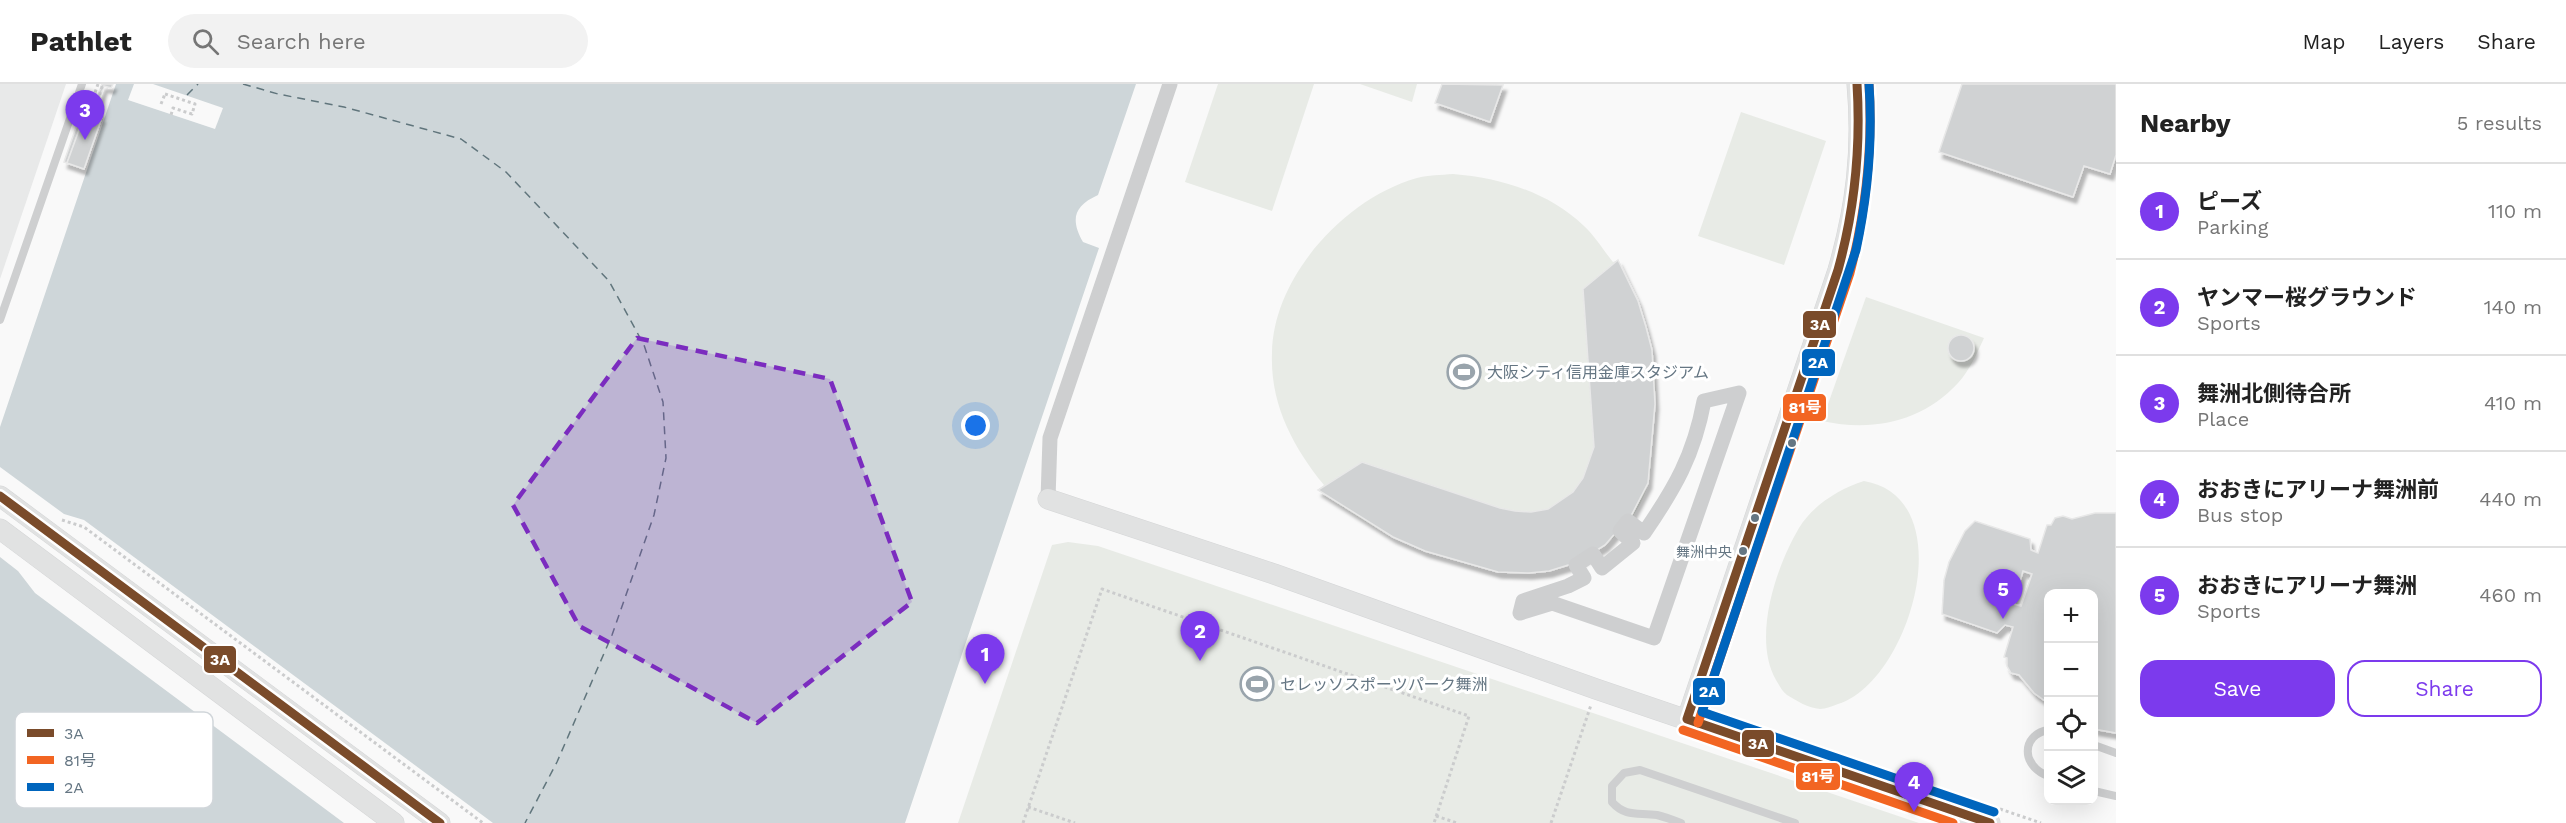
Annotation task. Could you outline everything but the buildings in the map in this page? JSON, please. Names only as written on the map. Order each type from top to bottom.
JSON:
[{"type":"street","points":[[1170,84],[1050,438],[1048,499],[1274,574],[1596,689],[1993,815]]},
{"type":"street","points":[[1687,719],[1838,270],[1851,225],[1859,161],[1857,84]]},
{"type":"street","points":[[1739,393],[1654,638],[1552,603],[1520,613],[1523,601],[1568,586],[1584,578],[1576,565],[1593,554],[1602,568],[1633,543],[1620,531],[1628,521],[1643,534],[1666,501],[1687,464],[1698,435],[1704,401],[1739,393]]},
{"type":"street","points":[[0,496],[440,823]]},
{"type":"street","points":[[0,529],[394,823]]},
{"type":"lane","points":[[0,320],[82,84]]},
{"type":"lane","points":[[2044,731],[2039,732],[2033,738],[2028,750],[2028,760],[2033,768],[2044,774]]},
{"type":"lane","points":[[2098,746],[2116,753]]},
{"type":"lane","points":[[1681,823],[1659,816],[1633,815],[1624,812],[1612,802],[1612,786],[1624,773],[1640,771],[1795,823]]},
{"type":"lane","points":[[2098,792],[2116,796]]},
{"type":"path","points":[[98,84],[89,110],[94,113],[104,84]]},
{"type":"path","points":[[177,98],[179,93]]},
{"type":"path","points":[[161,104],[165,94],[195,104],[191,109],[192,114],[174,108],[171,115]]},
{"type":"path","points":[[55,515],[84,527],[483,823]]},
{"type":"path","points":[[1023,823],[1102,589],[1469,716],[1434,823]]},
{"type":"path","points":[[1551,823],[1596,689]]},
{"type":"path","points":[[1028,807],[1075,823]]},
{"type":"path","points":[[1993,815],[2041,823]]},
{"type":"path","points":[[1436,816],[1457,823]]},
{"type":"highlighted area","points":[[637,338],[830,379],[912,602],[757,723],[579,626],[513,505]]},
{"type":"shaded area","points":[[0,84],[66,84],[0,279]]},
{"type":"shaded area","points":[[116,84],[1136,84],[1098,195],[1084,204],[1077,214],[1076,226],[1083,242],[1099,248],[905,823],[0,823],[0,427]]},
{"type":"shaded area","points":[[1218,84],[1314,84],[1272,211],[1185,182]]},
{"type":"shaded area","points":[[1360,84],[1417,84],[1412,102]]},
{"type":"shaded area","points":[[1741,112],[1826,141],[1784,265],[1698,236]]},
{"type":"shaded area","name":"大阪シティ信用金庫スタジアム","points":[[1453,174],[1506,183],[1539,196],[1570,214],[1588,230],[1613,262],[1618,260],[1642,314],[1649,336],[1655,369],[1655,400],[1650,474],[1641,501],[1630,520],[1615,537],[1577,561],[1556,568],[1535,572],[1500,572],[1418,548],[1372,526],[1318,490],[1324,485],[1293,440],[1279,407],[1272,372],[1276,324],[1285,296],[1299,270],[1318,244],[1364,203],[1390,188],[1421,177]]},
{"type":"shaded area","points":[[1866,297],[1984,338],[1962,378],[1929,407],[1896,421],[1878,424],[1841,424],[1822,421]]},
{"type":"shaded area","points":[[1864,481],[1895,495],[1912,520],[1919,553],[1916,591],[1904,628],[1886,662],[1864,689],[1838,704],[1820,709],[1803,704],[1787,695],[1776,680],[1769,663],[1766,644],[1770,603],[1782,562],[1805,520],[1827,499],[1845,488]]},
{"type":"shaded area","name":"セレッソスポーツパーク舞洲","points":[[1068,542],[1098,546],[1919,823],[958,823],[1052,545]]},
{"type":"pier","points":[[134,84],[153,84],[223,108],[215,129],[128,100]]},
{"type":"pier","points":[[0,467],[64,514],[84,520],[493,823],[344,823],[213,725],[213,712],[195,712],[35,593],[18,571],[0,557]]},
{"type":"ferry route","points":[[187,95],[198,84]]},
{"type":"ferry route","points":[[243,84],[278,94],[344,107],[461,139],[506,172],[609,281],[644,345],[663,402],[666,458],[654,515],[612,635],[557,762],[525,823]]},
{"type":"transit line","name":"3A","points":[[1857,84],[1858,131],[1853,201],[1838,270],[1687,719],[1990,823]]},
{"type":"transit line","name":"81号","points":[[1698,723],[1850,273],[1867,179],[1870,132],[1869,84]]},
{"type":"transit line","name":"2A","points":[[1869,84],[1868,167],[1864,208],[1856,250],[1702,712],[1994,812]]},
{"type":"transit line","name":"3A","points":[[0,496],[440,823]]},
{"type":"transit line","name":"81号","points":[[1683,730],[1953,823]]},
{"type":"place","name":"舞洲北側待合所","points":[[85,140]]},
{"type":"place","name":"大阪シティ信用金庫スタジアム","points":[[1464,372]]},
{"type":"place","name":"舞洲中央","points":[[1743,551]]},
{"type":"place","name":"おおきにアリーナ舞洲","points":[[2003,619]]},
{"type":"place","name":"ヤンマー桜グラウンド","points":[[1200,661]]},
{"type":"place","name":"ピーズ","points":[[985,684]]},
{"type":"place","name":"セレッソスポーツパーク舞洲","points":[[1257,684]]},
{"type":"place","name":"おおきにアリーナ舞洲前","points":[[1914,812]]}]
